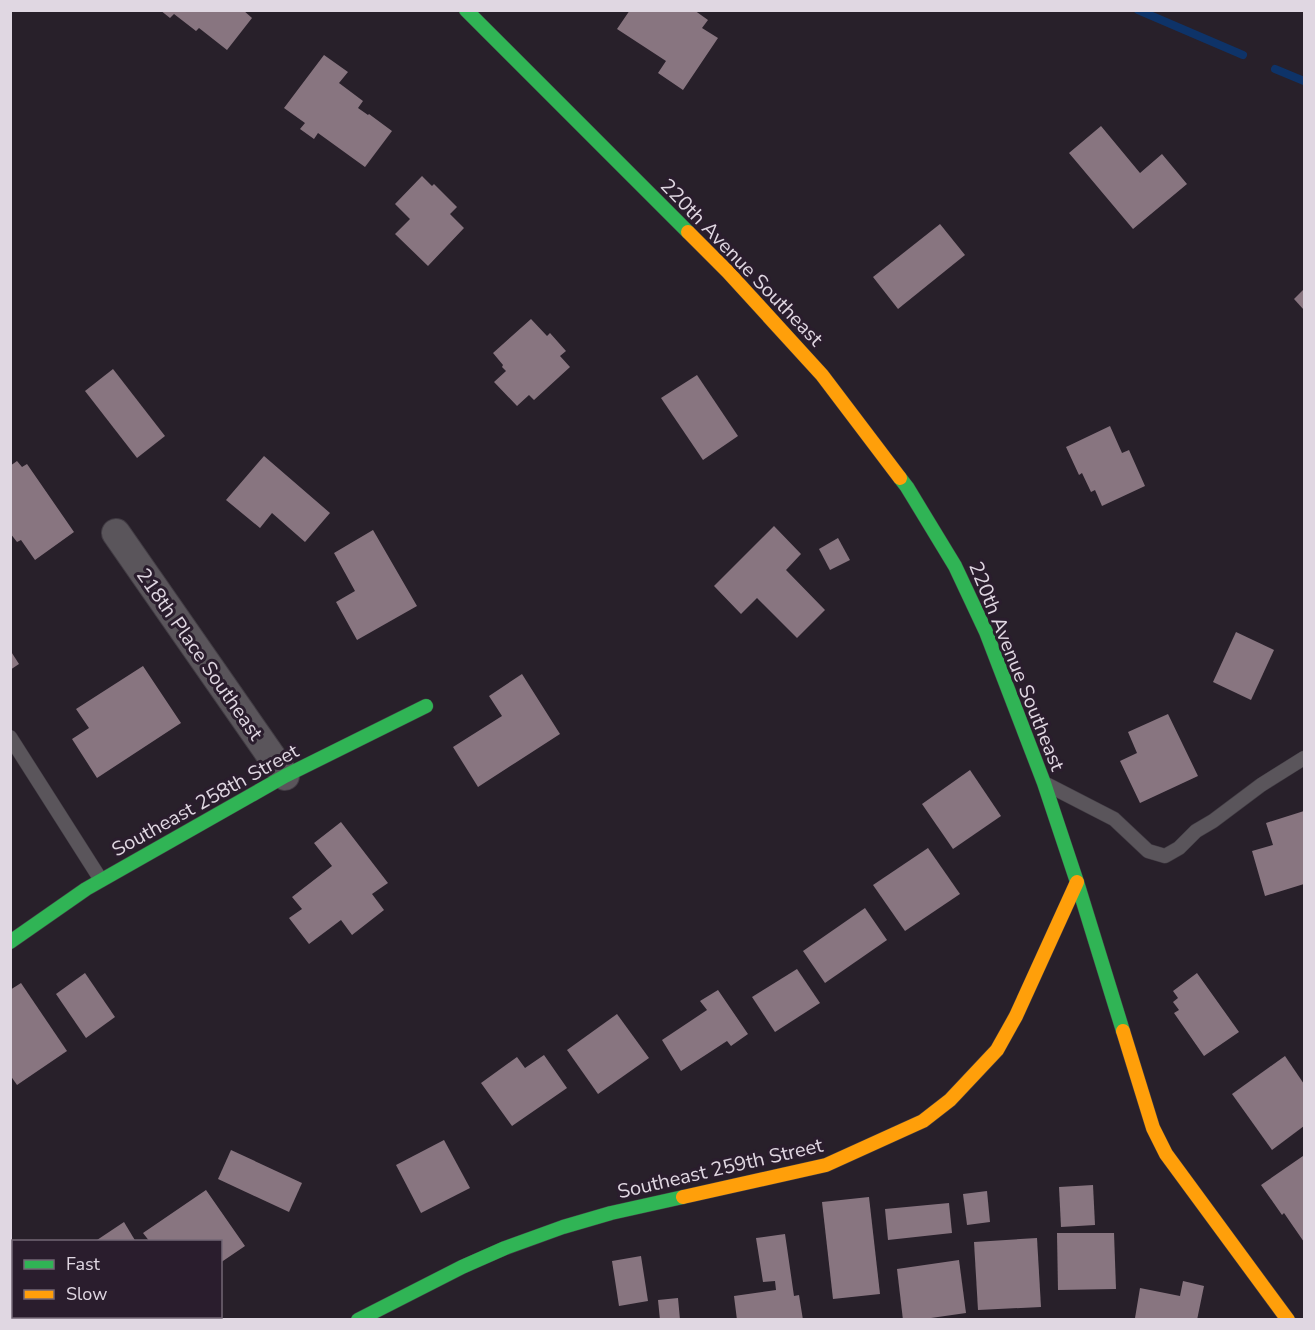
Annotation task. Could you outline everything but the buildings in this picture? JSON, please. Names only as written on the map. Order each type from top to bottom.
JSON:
[{"type":"street","name":"220th Avenue Southeast","points":[[466,10],[728,272],[822,375],[906,487],[955,566],[986,632],[1044,783],[1153,1128],[1166,1154],[1288,1320]]},
{"type":"street","name":"218th Place Southeast","points":[[116,533],[285,776]]},
{"type":"street","name":"Southeast 258th Street","points":[[10,942],[101,880],[285,776],[426,706]]},
{"type":"street","name":"Southeast 259th Street","points":[[358,1320],[462,1267],[505,1248],[563,1227],[611,1213],[826,1164],[922,1121],[950,1100],[997,1050],[1016,1016],[1077,882]]},
{"type":"lane","points":[[10,737],[101,880]]},
{"type":"lane","points":[[1044,783],[1114,819],[1148,851],[1164,856],[1179,848],[1196,831],[1261,785],[1305,758]]},
{"type":"waterway","points":[[1138,10],[1243,55]]},
{"type":"waterway","points":[[1275,69],[1304,81]]},
{"type":"traffic: fast","points":[[466,10],[688,232]]},
{"type":"traffic: fast","points":[[900,478],[955,566],[986,632],[1044,783],[1123,1031]]},
{"type":"traffic: fast","points":[[10,942],[86,889],[285,776],[426,706]]},
{"type":"traffic: fast","points":[[358,1320],[462,1267],[505,1248],[611,1213],[683,1197]]},
{"type":"traffic: slow","points":[[688,232],[728,272],[822,375],[900,478]]},
{"type":"traffic: slow","points":[[683,1197],[826,1165],[923,1121],[950,1100],[997,1050],[1016,1016],[1077,882]]},
{"type":"traffic: slow","points":[[1123,1031],[1153,1128],[1166,1154],[1288,1320]]}]
